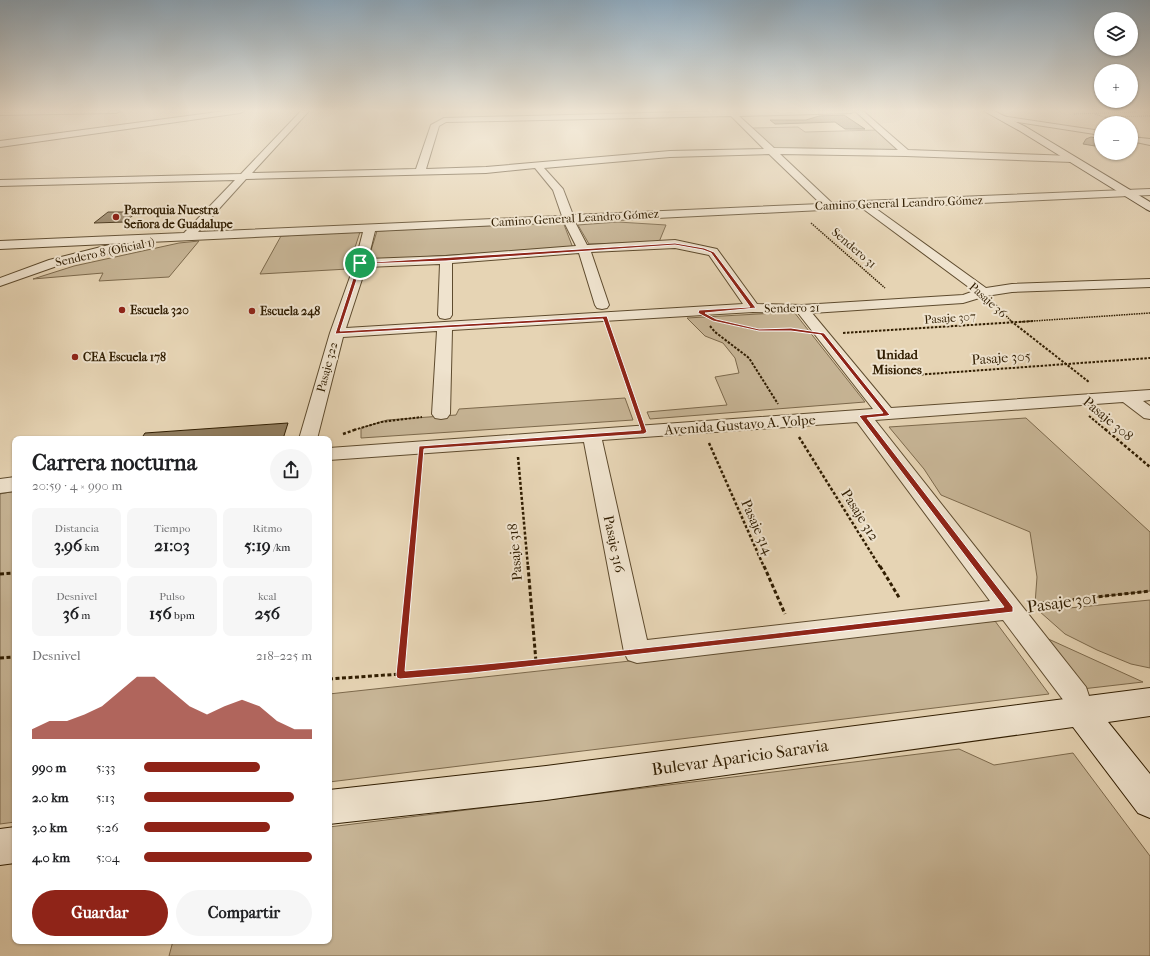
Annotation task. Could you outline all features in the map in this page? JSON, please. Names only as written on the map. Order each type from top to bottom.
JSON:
[{"type":"main road","points":[[1066,156],[1150,207]]},
{"type":"main road","name":"Bulevar Aparicio Saravia","points":[[332,807],[546,783],[1150,702]]},
{"type":"main road","points":[[1080,711],[1150,801]]},
{"type":"main road","points":[[0,847],[12,845]]},
{"type":"street","points":[[188,236],[264,156]]},
{"type":"street","points":[[420,172],[425,156]]},
{"type":"street","points":[[0,183],[486,170],[652,156]]},
{"type":"street","points":[[776,156],[829,206]]},
{"type":"street","points":[[978,156],[1072,159]]},
{"type":"street","points":[[538,166],[558,189],[569,218],[584,250],[604,311]]},
{"type":"street","name":"Camino General Leandro Gómez","points":[[0,245],[684,212],[1150,192]]},
{"type":"street","name":"Pasaje 36","points":[[863,204],[983,292]]},
{"type":"street","points":[[678,223],[684,212]]},
{"type":"street","name":"Pasaje 322","points":[[309,436],[337,333],[370,227]]},
{"type":"street","name":"Sendero 8 (Oficial 1)","points":[[0,282],[68,259],[108,249],[188,236]]},
{"type":"street","points":[[360,263],[446,260],[584,250],[673,240],[713,252],[754,308]]},
{"type":"street","points":[[68,259],[77,245],[74,241]]},
{"type":"street","points":[[441,414],[446,260]]},
{"type":"street","name":"Sendero 21","points":[[337,333],[445,321],[604,311],[699,312],[754,308],[802,308],[902,303],[963,299],[983,292],[1012,288],[1150,283]]},
{"type":"street","points":[[802,308],[887,415]]},
{"type":"street","name":"Avenida Gustavo A. Volpe","points":[[332,454],[1150,395]]},
{"type":"street","points":[[1119,397],[1150,414]]},
{"type":"street","points":[[862,416],[1076,696],[1080,711]]},
{"type":"street","name":"Pasaje 316","points":[[592,436],[637,652]]},
{"type":"street","points":[[0,486],[12,484]]},
{"type":"street","name":"Pasaje 301","points":[[637,652],[1010,609]]},
{"type":"path","name":"Sendero 31","points":[[794,207],[902,303]]},
{"type":"path","name":"Pasaje 36","points":[[983,292],[1012,322],[1066,364],[1119,397]]},
{"type":"path","points":[[604,311],[644,432]]},
{"type":"path","name":"Pasaje 307","points":[[699,312],[715,320],[759,330],[791,330],[822,334],[1150,313]]},
{"type":"path","name":"Pasaje 312","points":[[699,312],[716,332],[749,358],[913,620]]},
{"type":"path","name":"Pasaje 305","points":[[853,372],[915,375],[1150,358]]},
{"type":"path","name":"Pasaje 308","points":[[1071,401],[1150,467]]},
{"type":"path","points":[[340,438],[345,433],[381,422],[441,414]]},
{"type":"path","name":"Pasaje 314","points":[[703,428],[794,634]]},
{"type":"path","name":"Pasaje 318","points":[[516,441],[536,662]]},
{"type":"path","points":[[400,675],[421,448]]},
{"type":"path","points":[[0,574],[12,573]]},
{"type":"path","name":"Pasaje 301","points":[[1010,609],[1035,604],[1150,591]]},
{"type":"path","points":[[332,678],[472,670],[637,652]]},
{"type":"path","points":[[0,658],[12,657]]},
{"type":"shaded area","points":[[563,222],[573,248],[368,260],[377,231]]},
{"type":"shaded area","points":[[618,222],[666,225],[659,242],[589,244],[578,225]]},
{"type":"shaded area","points":[[360,232],[348,269],[260,274],[281,236]]},
{"type":"shaded area","points":[[199,241],[169,277],[99,281],[103,273],[33,279],[74,266],[179,243]]},
{"type":"shaded area","points":[[794,312],[865,402],[650,419],[647,412],[727,405],[715,377],[739,373],[735,358],[723,343],[705,336],[687,318]]},
{"type":"shaded area","points":[[625,398],[633,420],[361,438],[361,428],[387,420],[456,415],[459,409]]},
{"type":"shaded area","points":[[1026,418],[1150,532],[1150,591],[1035,604],[1037,577],[1030,532],[941,495],[924,469],[889,427]]},
{"type":"shaded area","points":[[12,492],[12,822],[0,824],[0,494]]},
{"type":"shaded area","points":[[1150,600],[1150,668],[1131,664],[1097,650],[1065,634],[1039,611]]},
{"type":"shaded area","points":[[995,621],[1049,694],[332,782],[332,694]]},
{"type":"shaded area","points":[[1044,637],[1143,682],[1082,689]]},
{"type":"shaded area","points":[[959,749],[994,765],[1073,753],[1150,856],[1150,956],[169,956],[172,944],[332,944],[332,827]]},
{"type":"building","name":"Parroquia Nuestra Señora de Guadalupe","points":[[108,212],[137,212],[125,222],[94,223]]},
{"type":"building","points":[[288,423],[284,436],[143,436],[145,433]]},
{"type":"place","name":"Parroquia Nuestra Señora de Guadalupe","points":[[116,217]]},
{"type":"place","name":"Escuela 320","points":[[122,310]]},
{"type":"place","name":"Escuela 248","points":[[252,311]]},
{"type":"place","name":"CEA Escuela 178","points":[[75,357]]},
{"type":"district","name":"Unidad Misiones","points":[[897,362]]},
{"type":"route","points":[[675,244],[692,246],[713,252],[754,308],[699,312],[715,320],[759,330],[791,330],[822,334],[887,415],[862,416],[1010,609],[472,670],[400,675],[421,448],[644,432],[605,317],[337,333],[360,263],[446,260],[623,246],[675,244]]}]
